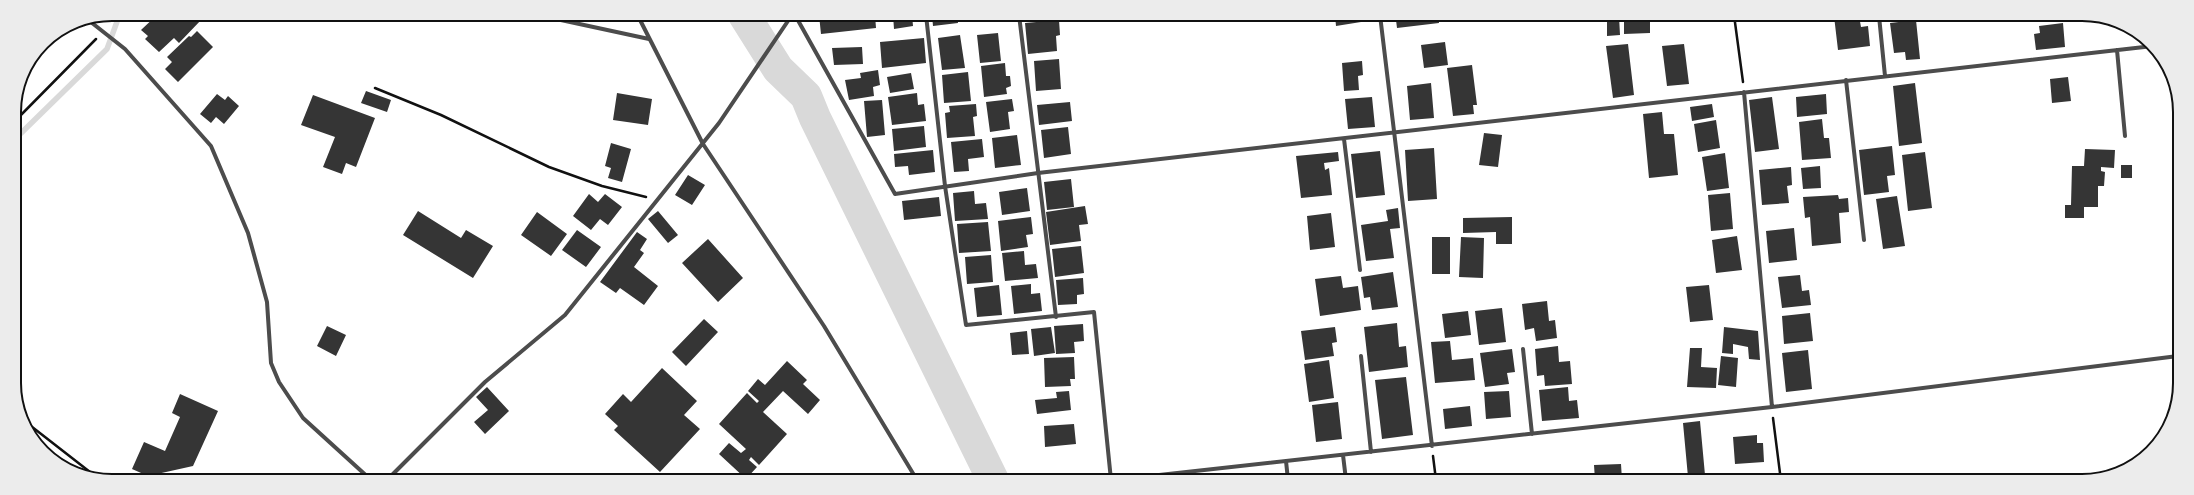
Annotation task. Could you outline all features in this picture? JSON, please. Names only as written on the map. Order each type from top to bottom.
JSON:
[{"type":"street","points":[[565,21],[649,39]]},
{"type":"street","points":[[640,21],[703,144],[824,326],[913,474]]},
{"type":"street","points":[[393,474],[485,382],[565,316],[719,123],[788,21]]},
{"type":"street","points":[[798,21],[895,194],[1038,173],[1394,134],[1846,80],[2145,47]]},
{"type":"street","points":[[927,21],[945,186],[966,325],[1094,312],[1112,474]]},
{"type":"street","points":[[1021,21],[1056,317]]},
{"type":"street","points":[[1381,21],[1432,446]]},
{"type":"street","points":[[1880,21],[1885,76]]},
{"type":"street","points":[[92,23],[125,49],[211,146],[248,233],[267,302],[271,363],[279,382],[303,418],[365,474]]},
{"type":"street","points":[[2117,50],[2125,136]]},
{"type":"street","points":[[1846,80],[1864,240]]},
{"type":"street","points":[[1744,92],[1772,407]]},
{"type":"street","points":[[1344,139],[1360,270]]},
{"type":"street","points":[[1523,349],[1532,434]]},
{"type":"street","points":[[1361,356],[1371,452]]},
{"type":"street","points":[[1168,474],[1432,446],[1772,407],[2173,357]]},
{"type":"street","points":[[1343,455],[1345,474]]},
{"type":"street","points":[[1286,461],[1287,474]]},
{"type":"path","points":[[1735,21],[1744,92]]},
{"type":"path","points":[[21,115],[103,32]]},
{"type":"path","points":[[374,88],[441,115],[549,167],[602,186],[658,200]]},
{"type":"path","points":[[1772,407],[1780,474]]},
{"type":"path","points":[[32,427],[89,471]]},
{"type":"path","points":[[1432,446],[1435,474]]},
{"type":"building","points":[[151,21],[200,21],[179,43],[174,38],[159,52],[145,39],[148,36],[141,30]]},
{"type":"building","points":[[820,21],[875,21],[876,28],[821,34]]},
{"type":"building","points":[[893,21],[913,21],[913,26],[894,29]]},
{"type":"building","points":[[933,21],[958,21],[958,23],[933,26]]},
{"type":"building","points":[[1059,21],[1060,35],[1056,36],[1057,51],[1028,54],[1025,23]]},
{"type":"building","points":[[1336,21],[1361,21],[1361,22],[1336,26]]},
{"type":"building","points":[[1396,21],[1439,21],[1439,23],[1397,28]]},
{"type":"building","points":[[1607,21],[1619,21],[1620,35],[1607,36]]},
{"type":"building","points":[[1624,21],[1650,21],[1650,33],[1624,34]]},
{"type":"building","points":[[1835,21],[1860,21],[1861,27],[1868,26],[1870,46],[1838,50]]},
{"type":"building","points":[[1916,21],[1920,59],[1906,60],[1905,52],[1894,53],[1890,23]]},
{"type":"building","points":[[2063,23],[2065,47],[2036,50],[2034,34],[2040,33],[2039,26]]},
{"type":"building","points":[[197,31],[213,47],[178,82],[165,69],[172,62],[167,57],[189,36],[191,37]]},
{"type":"building","points":[[998,33],[1001,61],[980,63],[977,35]]},
{"type":"building","points":[[960,35],[965,68],[942,70],[938,38]]},
{"type":"building","points":[[924,38],[926,63],[882,68],[880,42]]},
{"type":"building","points":[[1445,42],[1448,65],[1424,68],[1421,45]]},
{"type":"building","points":[[1628,44],[1634,95],[1613,98],[1606,46]]},
{"type":"building","points":[[1684,44],[1689,84],[1667,86],[1662,46]]},
{"type":"building","points":[[862,47],[863,64],[834,65],[832,48]]},
{"type":"building","points":[[1059,59],[1061,89],[1036,91],[1034,61]]},
{"type":"building","points":[[1362,61],[1363,75],[1358,76],[1359,90],[1344,91],[1342,63]]},
{"type":"building","points":[[1005,63],[1006,76],[1010,76],[1011,86],[1006,88],[1007,94],[984,97],[981,66]]},
{"type":"building","points":[[1472,65],[1477,105],[1473,105],[1474,114],[1453,116],[1447,68]]},
{"type":"building","points":[[878,70],[880,85],[873,87],[874,96],[849,100],[845,80],[861,78],[860,73]]},
{"type":"building","points":[[968,72],[971,101],[944,103],[942,75]]},
{"type":"building","points":[[911,73],[914,89],[890,93],[887,77]]},
{"type":"building","points":[[2068,77],[2071,101],[2052,103],[2050,79]]},
{"type":"building","points":[[1431,83],[1434,118],[1410,120],[1407,86]]},
{"type":"building","points":[[1915,83],[1922,143],[1899,146],[1893,86]]},
{"type":"building","points":[[366,91],[391,100],[387,112],[361,103]]},
{"type":"building","points":[[617,93],[652,99],[648,125],[613,120]]},
{"type":"building","points":[[917,93],[918,105],[924,104],[926,121],[892,125],[888,97]]},
{"type":"building","points":[[217,94],[225,100],[228,96],[239,106],[224,124],[216,117],[211,123],[200,114]]},
{"type":"building","points":[[1826,94],[1827,114],[1797,117],[1796,97]]},
{"type":"building","points":[[313,95],[375,118],[356,167],[346,163],[342,174],[323,167],[335,137],[301,125]]},
{"type":"building","points":[[1372,97],[1375,127],[1348,129],[1345,99]]},
{"type":"building","points":[[1772,97],[1779,149],[1755,152],[1749,100]]},
{"type":"building","points":[[1012,99],[1014,111],[1008,112],[1010,129],[990,132],[986,102]]},
{"type":"building","points":[[882,100],[885,135],[867,137],[864,101]]},
{"type":"building","points":[[1070,102],[1072,121],[1039,125],[1037,105]]},
{"type":"building","points":[[976,104],[977,116],[973,117],[975,136],[947,138],[945,113],[950,112],[949,106]]},
{"type":"building","points":[[1712,104],[1714,117],[1692,121],[1690,107]]},
{"type":"building","points":[[1662,112],[1664,134],[1674,134],[1678,175],[1649,178],[1643,114]]},
{"type":"building","points":[[1822,119],[1824,138],[1829,138],[1831,158],[1802,160],[1799,122]]},
{"type":"building","points":[[1716,120],[1720,148],[1698,152],[1694,124]]},
{"type":"building","points":[[924,126],[926,147],[894,151],[892,129]]},
{"type":"building","points":[[1068,127],[1071,154],[1044,158],[1041,130]]},
{"type":"building","points":[[1484,133],[1502,135],[1498,167],[1479,165]]},
{"type":"building","points":[[1017,135],[1021,165],[995,168],[992,138]]},
{"type":"building","points":[[982,139],[984,157],[968,159],[969,171],[954,172],[951,142]]},
{"type":"building","points":[[611,143],[631,149],[622,182],[608,178],[611,168],[605,166]]},
{"type":"building","points":[[1892,146],[1895,175],[1887,176],[1889,192],[1864,195],[1859,150]]},
{"type":"building","points":[[1434,148],[1437,199],[1408,201],[1405,150]]},
{"type":"building","points":[[2085,149],[2115,150],[2114,168],[2101,167],[2101,171],[2105,172],[2104,186],[2098,186],[2098,207],[2084,207],[2084,218],[2065,218],[2065,205],[2071,205],[2072,166],[2084,166]]},
{"type":"building","points":[[933,150],[935,172],[909,175],[908,166],[895,167],[894,154]]},
{"type":"building","points":[[1380,151],[1385,195],[1356,198],[1351,154]]},
{"type":"building","points":[[1338,152],[1339,161],[1324,163],[1325,170],[1329,168],[1332,195],[1301,198],[1296,156]]},
{"type":"building","points":[[1925,152],[1932,208],[1908,211],[1902,155]]},
{"type":"building","points":[[1725,153],[1729,188],[1707,191],[1702,157]]},
{"type":"building","points":[[2121,165],[2132,165],[2132,178],[2121,178]]},
{"type":"building","points":[[1820,166],[1821,188],[1803,189],[1801,168]]},
{"type":"building","points":[[1791,167],[1792,185],[1787,186],[1789,203],[1762,205],[1759,170]]},
{"type":"building","points":[[688,175],[705,185],[692,205],[675,195]]},
{"type":"building","points":[[1071,179],[1074,207],[1047,210],[1044,182]]},
{"type":"building","points":[[1027,188],[1030,211],[1002,215],[999,192]]},
{"type":"building","points":[[974,191],[975,204],[986,203],[988,219],[955,221],[953,193]]},
{"type":"building","points":[[1730,193],[1733,229],[1711,231],[1708,195]]},
{"type":"building","points":[[589,194],[598,202],[605,194],[622,207],[608,225],[600,219],[591,230],[573,216]]},
{"type":"building","points":[[1838,195],[1839,199],[1848,198],[1849,212],[1839,213],[1841,243],[1812,246],[1810,217],[1805,218],[1803,197]]},
{"type":"building","points":[[1897,196],[1905,246],[1883,249],[1876,199]]},
{"type":"building","points":[[939,197],[941,216],[904,220],[902,201]]},
{"type":"building","points":[[1085,206],[1088,224],[1079,225],[1081,241],[1050,245],[1046,212]]},
{"type":"building","points":[[1398,208],[1400,228],[1390,229],[1394,258],[1366,261],[1361,225],[1388,221],[1386,210]]},
{"type":"building","points":[[418,211],[461,238],[466,230],[493,246],[473,278],[403,235]]},
{"type":"building","points":[[658,211],[678,235],[668,243],[648,219]]},
{"type":"building","points":[[537,212],[567,234],[551,256],[521,235]]},
{"type":"building","points":[[1331,213],[1335,247],[1310,250],[1307,216]]},
{"type":"building","points":[[1031,217],[1033,234],[1026,235],[1028,247],[1001,251],[998,221]]},
{"type":"building","points":[[1512,217],[1512,244],[1496,244],[1496,232],[1463,233],[1463,218]]},
{"type":"building","points":[[988,222],[991,251],[959,253],[957,224]]},
{"type":"building","points":[[1794,228],[1797,260],[1769,263],[1766,231]]},
{"type":"building","points":[[577,230],[601,247],[586,267],[562,250]]},
{"type":"building","points":[[637,232],[647,239],[640,250],[644,253],[634,267],[658,286],[644,305],[620,288],[616,293],[600,282]]},
{"type":"building","points":[[1737,236],[1742,270],[1716,273],[1712,240]]},
{"type":"building","points":[[1432,237],[1450,237],[1450,274],[1432,274]]},
{"type":"building","points":[[1461,237],[1484,238],[1483,278],[1459,277]]},
{"type":"building","points":[[708,239],[743,278],[718,302],[682,263]]},
{"type":"building","points":[[1081,246],[1084,273],[1055,277],[1052,249]]},
{"type":"building","points":[[1024,251],[1025,265],[1036,264],[1038,278],[1005,281],[1002,253]]},
{"type":"building","points":[[991,255],[993,282],[967,284],[965,257]]},
{"type":"building","points":[[1393,272],[1398,307],[1372,310],[1370,297],[1364,298],[1361,277]]},
{"type":"building","points":[[1800,275],[1802,291],[1809,290],[1811,305],[1782,308],[1778,277]]},
{"type":"building","points":[[1341,276],[1343,288],[1358,286],[1361,310],[1320,316],[1315,279]]},
{"type":"building","points":[[1083,278],[1084,294],[1077,295],[1077,304],[1058,305],[1056,280]]},
{"type":"building","points":[[1031,284],[1031,294],[1040,293],[1042,311],[1014,314],[1011,286]]},
{"type":"building","points":[[999,285],[1002,315],[977,317],[974,288]]},
{"type":"building","points":[[1709,285],[1713,320],[1690,322],[1686,287]]},
{"type":"building","points":[[1547,301],[1549,321],[1555,320],[1557,338],[1536,341],[1534,328],[1525,330],[1522,304]]},
{"type":"building","points":[[1502,308],[1506,342],[1479,345],[1475,311]]},
{"type":"building","points":[[1468,311],[1471,335],[1445,338],[1442,314]]},
{"type":"building","points":[[1810,313],[1813,341],[1784,344],[1782,316]]},
{"type":"building","points":[[704,319],[718,332],[686,366],[672,352]]},
{"type":"building","points":[[1397,323],[1399,347],[1406,346],[1408,367],[1369,372],[1364,327]]},
{"type":"building","points":[[1083,324],[1084,341],[1074,342],[1075,353],[1056,354],[1054,326]]},
{"type":"building","points":[[327,326],[346,335],[336,356],[317,346]]},
{"type":"building","points":[[1051,327],[1055,353],[1034,356],[1031,329]]},
{"type":"building","points":[[1335,327],[1337,342],[1332,343],[1334,356],[1305,360],[1301,331]]},
{"type":"building","points":[[1724,327],[1758,331],[1760,360],[1749,359],[1748,347],[1733,344],[1733,354],[1722,353]]},
{"type":"building","points":[[1027,331],[1029,354],[1012,355],[1010,333]]},
{"type":"building","points":[[1450,341],[1452,360],[1473,358],[1475,380],[1435,383],[1431,342]]},
{"type":"building","points":[[1558,346],[1559,362],[1570,361],[1572,384],[1545,386],[1544,375],[1537,376],[1535,349]]},
{"type":"building","points":[[1690,348],[1702,348],[1701,367],[1717,368],[1716,388],[1687,387]]},
{"type":"building","points":[[1512,349],[1515,372],[1507,373],[1509,384],[1485,387],[1480,353]]},
{"type":"building","points":[[1808,350],[1812,389],[1786,392],[1782,353]]},
{"type":"building","points":[[1721,356],[1738,358],[1736,387],[1718,385]]},
{"type":"building","points":[[1074,357],[1075,379],[1070,379],[1071,386],[1045,387],[1044,358]]},
{"type":"building","points":[[1329,360],[1334,398],[1309,402],[1304,364]]},
{"type":"building","points":[[787,361],[807,380],[803,384],[820,400],[808,414],[783,391],[763,412],[787,434],[759,465],[751,457],[749,460],[757,467],[751,474],[741,474],[719,454],[729,443],[741,453],[746,449],[719,424],[747,393],[757,403],[759,401],[748,391],[758,379],[765,385]]},
{"type":"building","points":[[662,368],[697,401],[684,415],[700,429],[660,472],[614,430],[618,426],[605,414],[623,394],[631,402]]},
{"type":"building","points":[[1406,377],[1413,435],[1382,439],[1375,380]]},
{"type":"building","points":[[487,387],[509,411],[485,434],[474,422],[488,410],[476,397]]},
{"type":"building","points":[[1568,387],[1569,401],[1577,400],[1579,418],[1542,421],[1539,390]]},
{"type":"building","points":[[1069,391],[1071,410],[1037,414],[1035,400],[1057,398],[1056,392]]},
{"type":"building","points":[[1509,391],[1511,417],[1486,419],[1484,392]]},
{"type":"building","points":[[180,394],[218,411],[193,466],[157,474],[143,474],[132,469],[144,442],[165,451],[180,417],[172,413]]},
{"type":"building","points":[[1338,402],[1342,439],[1316,442],[1312,405]]},
{"type":"building","points":[[1470,406],[1472,426],[1445,429],[1443,409]]},
{"type":"building","points":[[1700,421],[1705,474],[1688,474],[1683,423]]},
{"type":"building","points":[[1074,424],[1076,444],[1045,447],[1044,426]]},
{"type":"building","points":[[1757,435],[1757,443],[1763,443],[1764,462],[1735,464],[1733,437]]},
{"type":"building","points":[[1621,464],[1622,474],[1595,474],[1594,465]]},
{"type":"waterway","points":[[21,133],[107,49],[117,21]]},
{"type":"waterway","points":[[748,21],[778,69],[806,96],[815,118],[990,474]]}]
